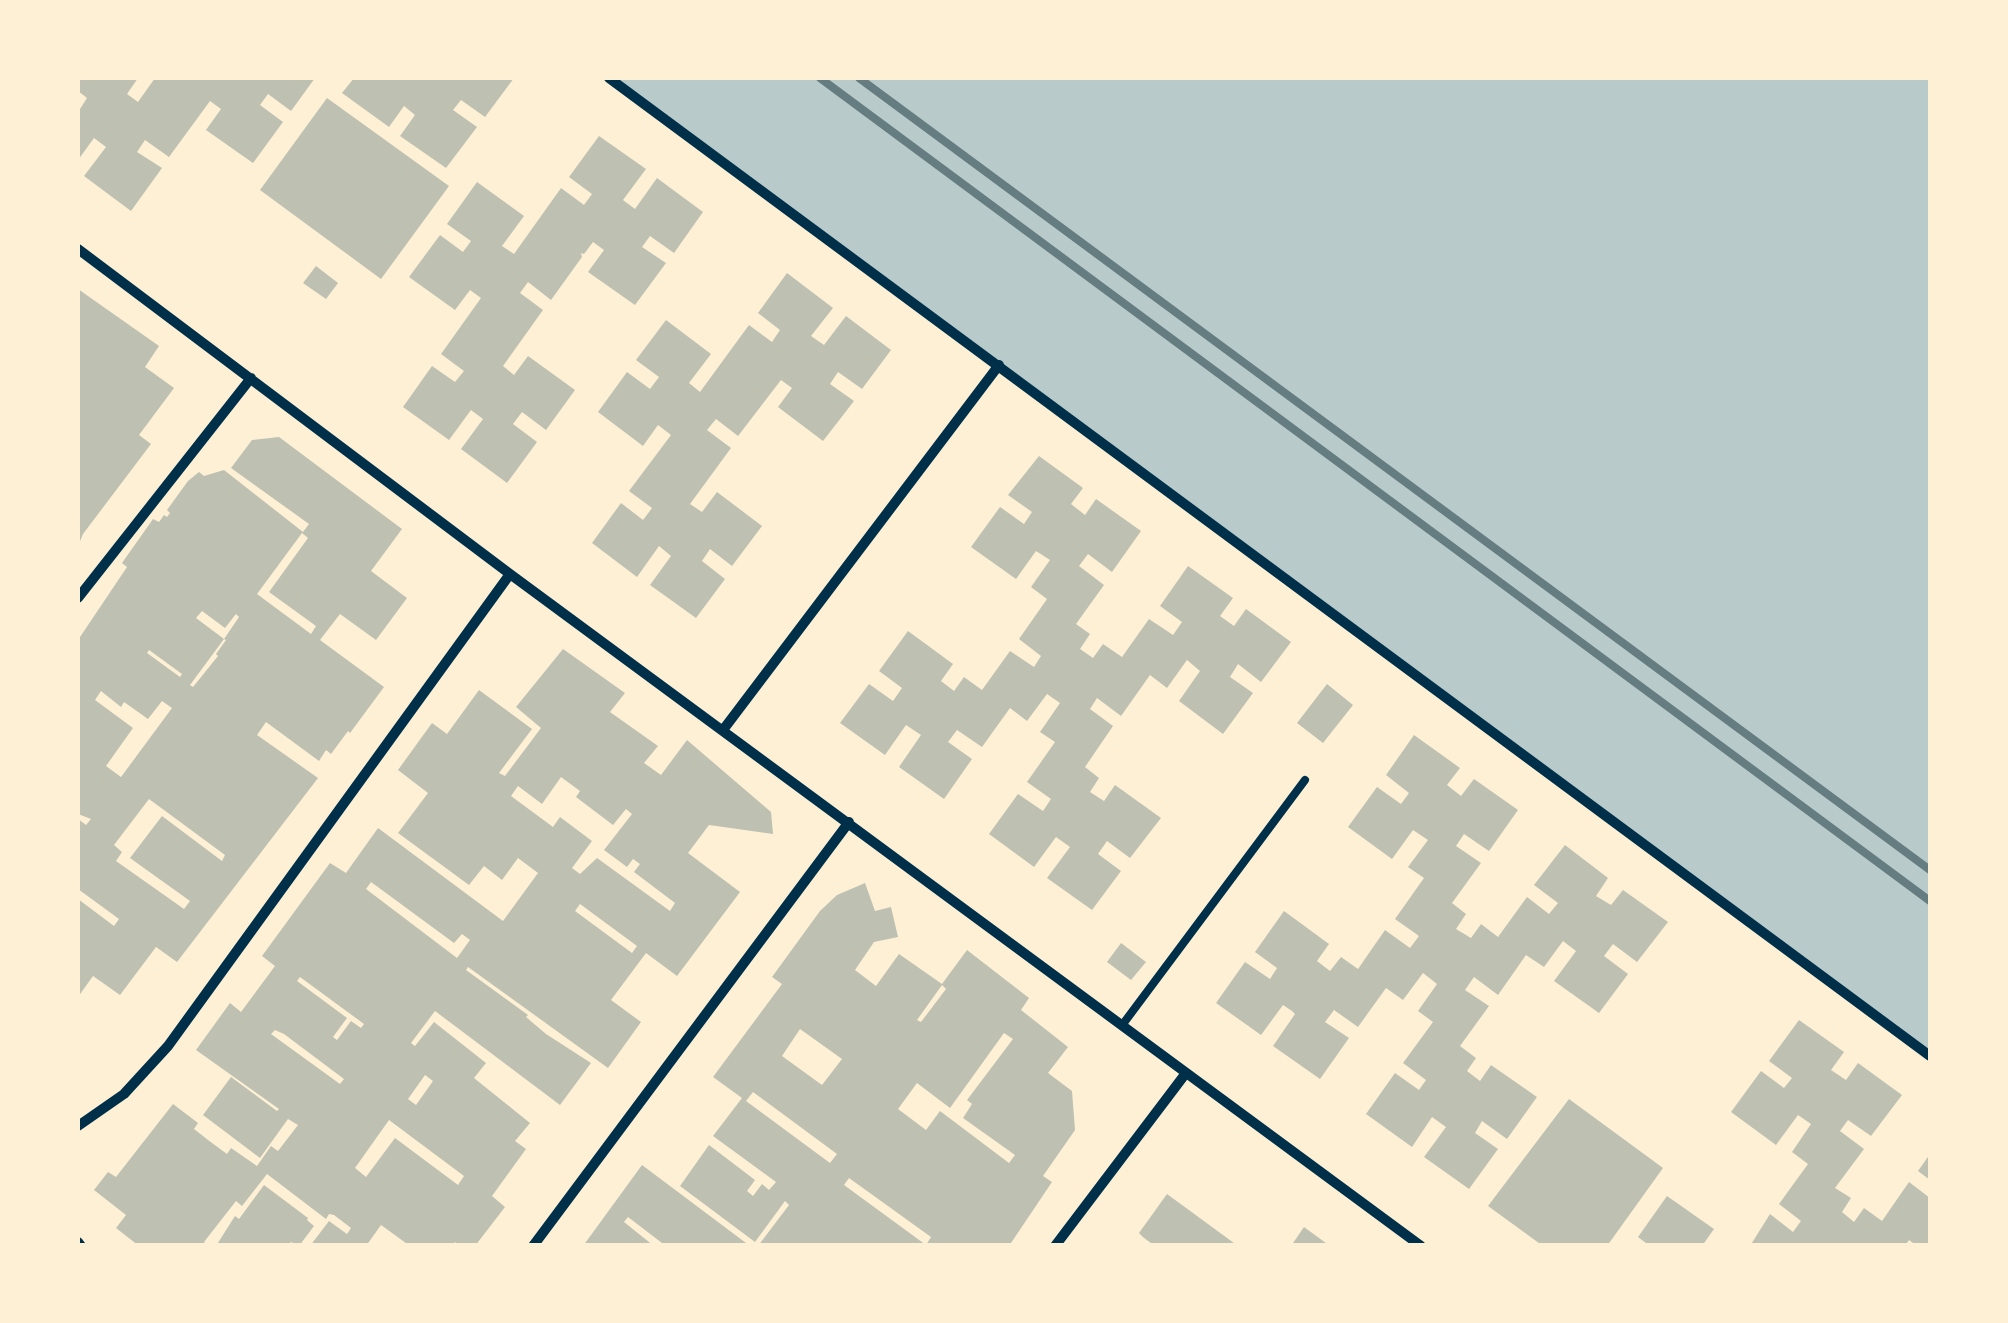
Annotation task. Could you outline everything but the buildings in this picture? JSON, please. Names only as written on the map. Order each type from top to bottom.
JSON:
[{"type":"street","points":[[609,78],[1930,1056]]},
{"type":"street","points":[[78,249],[510,574],[1421,1246]]},
{"type":"street","points":[[723,730],[999,365]]},
{"type":"street","points":[[78,598],[250,378]]},
{"type":"street","points":[[78,1126],[124,1094],[168,1046],[510,574]]},
{"type":"street","points":[[533,1246],[849,822]]},
{"type":"street","points":[[1056,1246],[1186,1073]]},
{"type":"lane","points":[[1123,1024],[1306,780]]},
{"type":"shaded area","points":[[604,78],[1930,78],[1930,1056],[999,365]]},
{"type":"railway","points":[[820,78],[1930,901]]},
{"type":"railway","points":[[859,78],[1930,870]]}]
